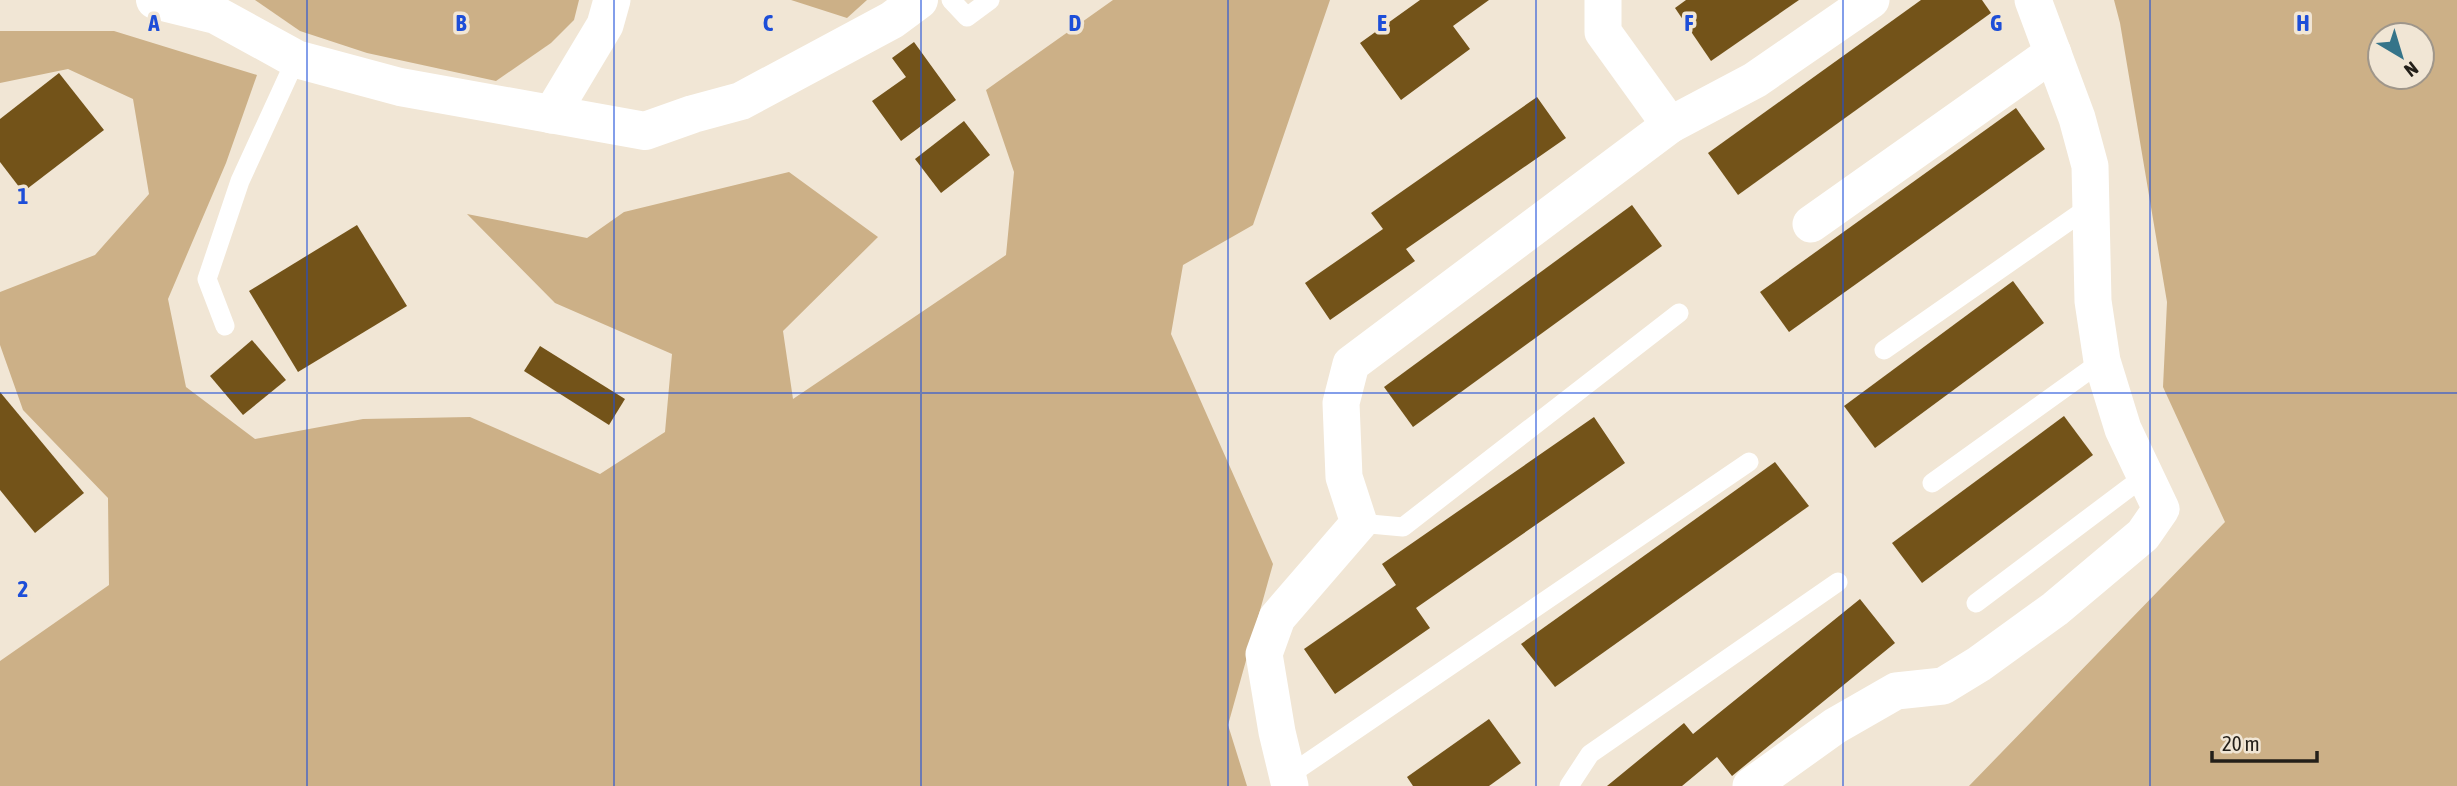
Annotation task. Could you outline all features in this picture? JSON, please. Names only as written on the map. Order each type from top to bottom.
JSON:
[{"type":"street","points":[[155,0],[216,15],[296,59],[400,87],[645,131],[693,114],[741,102],[881,26],[919,0]]},
{"type":"street","points":[[551,115],[605,25],[612,0]]},
{"type":"street","points":[[1603,0],[1603,32],[1670,125]]},
{"type":"street","points":[[1289,781],[1277,732],[1264,654],[1277,618],[1359,523],[1344,477],[1341,402],[1351,364],[1670,125],[1755,80],[1871,0]]},
{"type":"street","points":[[1751,786],[1835,726],[1896,691],[1943,686],[1979,664],[2055,609],[2143,536],[2161,509],[2123,429],[2102,361],[2093,301],[2090,166],[2077,118],[2033,0]]},
{"type":"street","points":[[1811,224],[2053,53]]},
{"type":"lane","points":[[951,0],[967,17],[990,0]]},
{"type":"lane","points":[[225,326],[207,279],[240,181],[296,59]]},
{"type":"lane","points":[[1884,350],[2092,205]]},
{"type":"lane","points":[[1359,523],[1403,527],[1679,313]]},
{"type":"lane","points":[[1933,483],[2102,361]]},
{"type":"lane","points":[[1289,781],[1749,462]]},
{"type":"lane","points":[[1976,603],[2146,475]]},
{"type":"lane","points":[[1569,786],[1590,754],[1838,582]]},
{"type":"shaded area","points":[[255,0],[579,0],[574,20],[551,43],[496,81],[367,53],[300,31]]},
{"type":"shaded area","points":[[791,0],[867,0],[847,18]]},
{"type":"shaded area","points":[[1113,0],[1330,0],[1253,225],[1183,265],[1171,334],[1273,564],[1228,725],[1247,786],[0,786],[0,661],[109,585],[108,498],[23,410],[0,345],[0,292],[95,255],[149,194],[133,99],[68,69],[0,83],[0,31],[114,31],[257,75],[226,163],[168,299],[186,387],[255,439],[363,419],[470,417],[600,474],[665,432],[672,354],[555,303],[467,214],[587,238],[624,212],[789,172],[878,237],[783,331],[793,399],[1006,255],[1014,172],[986,90]]},
{"type":"shaded area","points":[[2114,0],[2457,0],[2457,786],[1969,786],[2225,522],[2163,387],[2167,302]]},
{"type":"building","points":[[1420,0],[1489,0],[1453,26],[1470,49],[1401,100],[1360,43]]},
{"type":"building","points":[[1686,0],[1799,0],[1711,61],[1675,8]]},
{"type":"building","points":[[1921,0],[1982,0],[1991,13],[1738,195],[1708,153]]},
{"type":"building","points":[[914,42],[956,100],[901,141],[872,101],[906,77],[892,58]]},
{"type":"building","points":[[59,73],[104,130],[23,192],[0,162],[0,119]]},
{"type":"building","points":[[1537,97],[1566,138],[1406,249],[1415,261],[1330,320],[1305,283],[1383,229],[1371,213]]},
{"type":"building","points":[[2016,108],[2045,149],[1789,332],[1760,292]]},
{"type":"building","points":[[964,121],[990,155],[941,193],[915,159]]},
{"type":"building","points":[[1632,205],[1662,246],[1413,427],[1384,387]]},
{"type":"building","points":[[357,225],[407,306],[298,372],[249,291]]},
{"type":"building","points":[[2013,281],[2044,323],[1875,448],[1844,406]]},
{"type":"building","points":[[252,340],[286,380],[243,415],[210,376]]},
{"type":"building","points":[[540,346],[625,399],[609,425],[524,371]]},
{"type":"building","points":[[0,392],[84,493],[35,533],[0,490]]},
{"type":"building","points":[[2064,416],[2093,455],[1922,583],[1892,543]]},
{"type":"building","points":[[1594,417],[1625,463],[1416,608],[1430,628],[1335,694],[1304,649],[1396,585],[1382,564]]},
{"type":"building","points":[[1775,462],[1809,506],[1555,687],[1521,644]]},
{"type":"building","points":[[1860,599],[1895,643],[1732,776],[1717,757],[1682,786],[1607,786],[1684,723],[1693,734]]},
{"type":"building","points":[[1489,719],[1521,763],[1489,786],[1413,786],[1407,777]]}]
